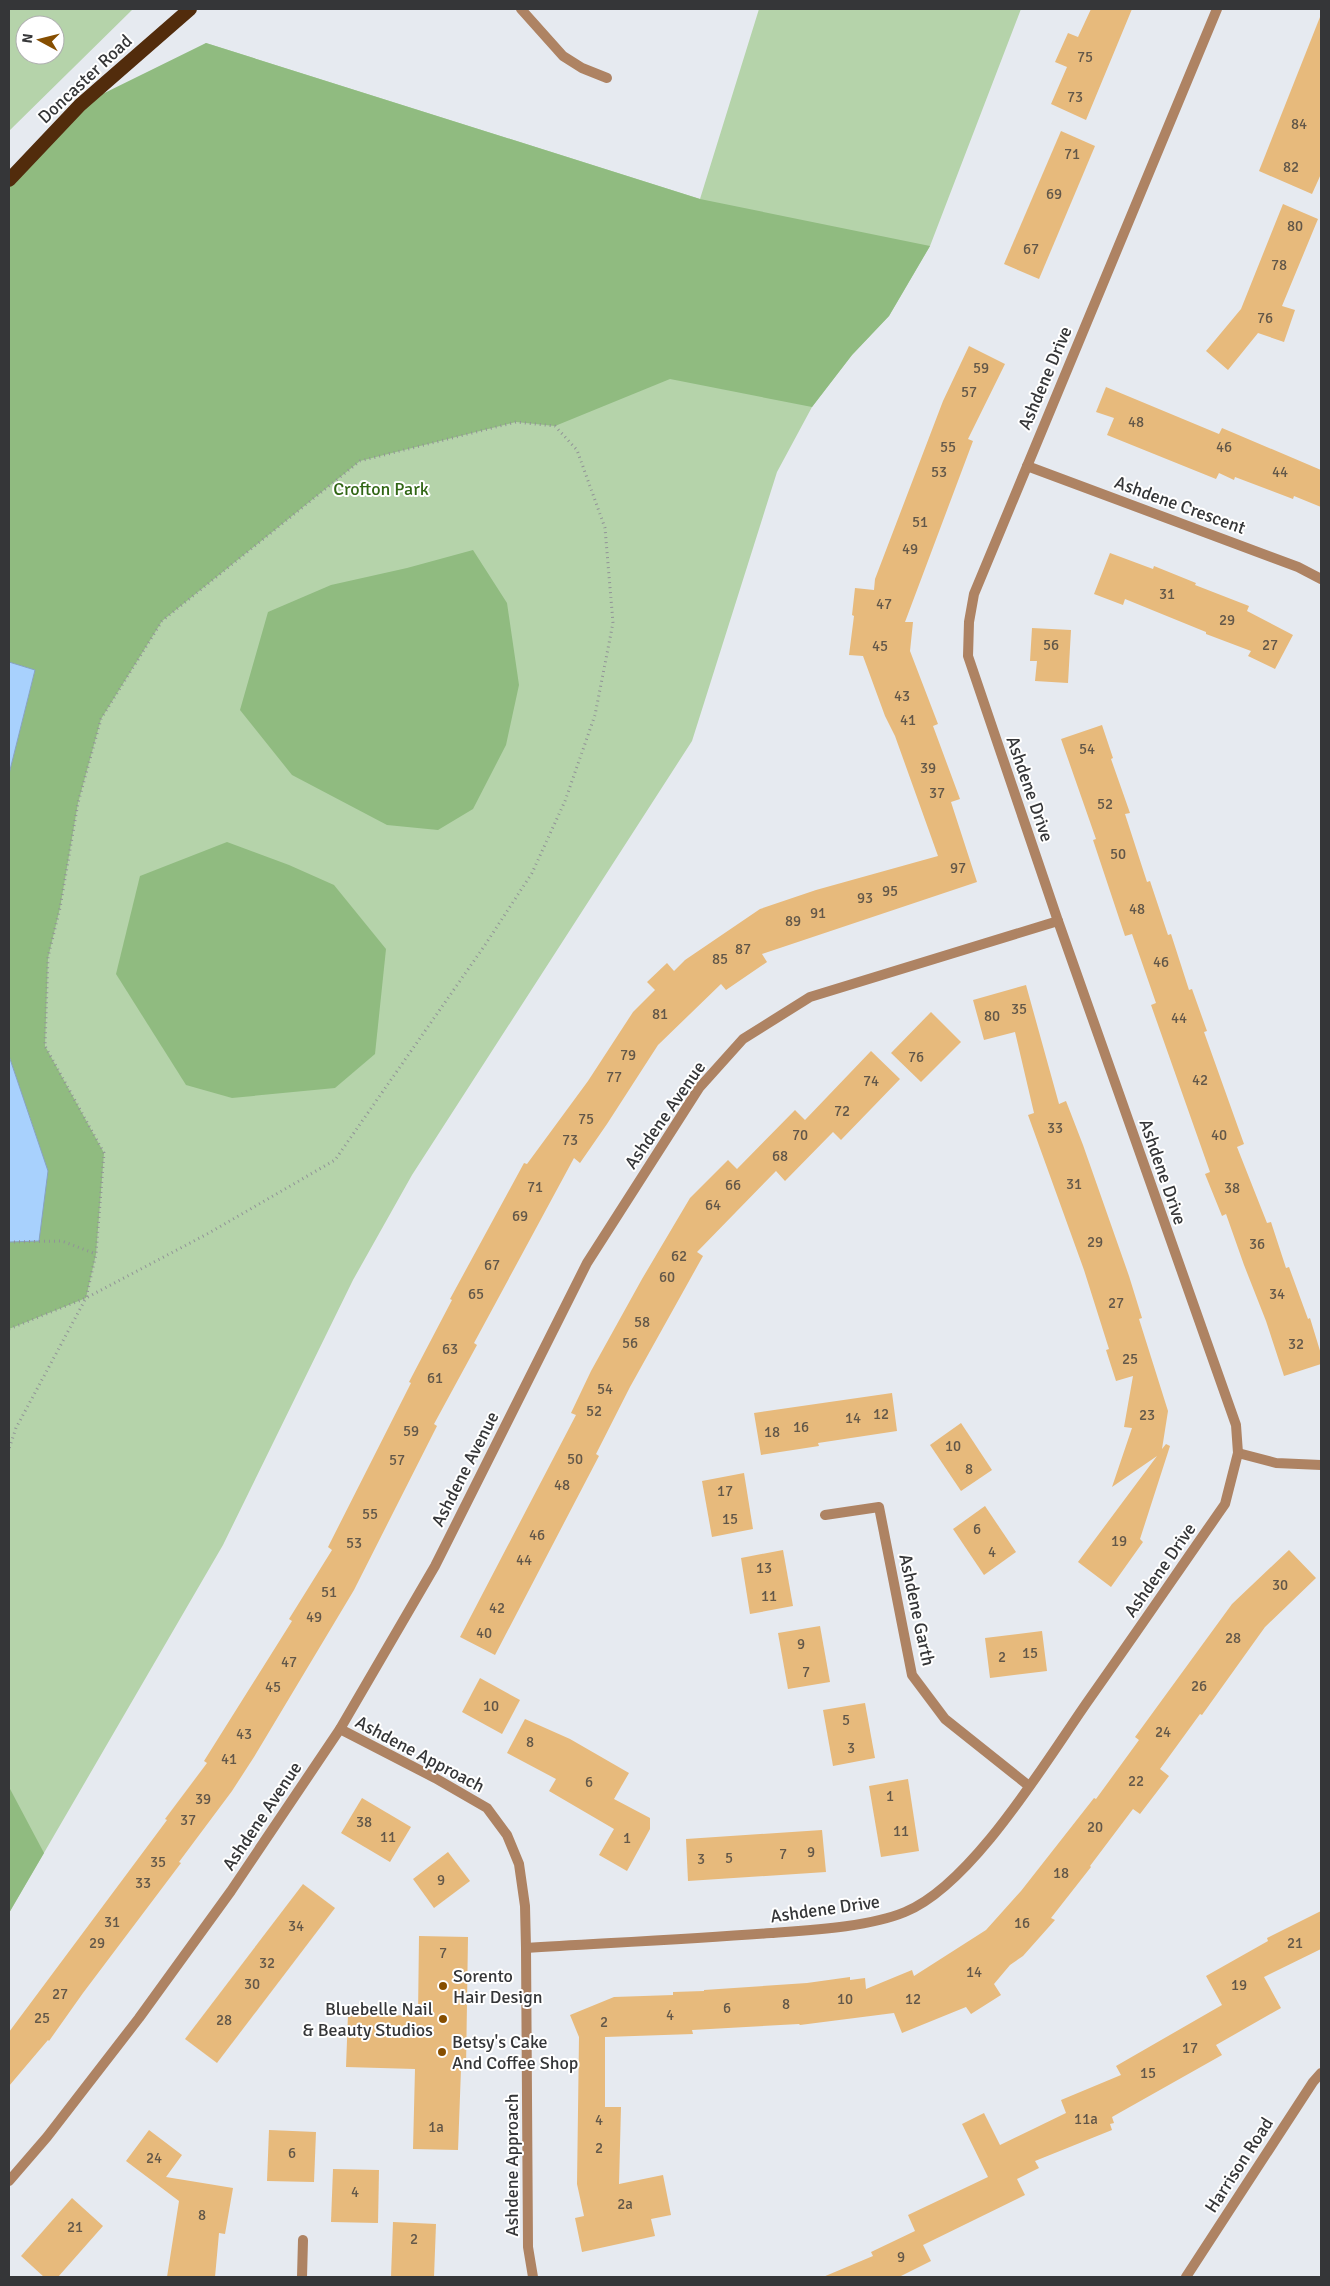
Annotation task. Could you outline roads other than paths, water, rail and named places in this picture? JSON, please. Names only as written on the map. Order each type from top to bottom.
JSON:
[{"type":"highway","name":"Doncaster Road","points":[[9,180],[80,105],[190,9]]},
{"type":"street","points":[[521,9],[563,56],[582,68],[608,78]]},
{"type":"street","name":"Ashdene Drive","points":[[526,1948],[806,1930],[857,1924],[904,1913],[928,1900],[950,1883],[988,1842],[1225,1504],[1238,1454],[1236,1425],[1058,921],[968,656],[969,622],[974,594],[1217,9]]},
{"type":"street","name":"Ashdene Crescent","points":[[1026,466],[1298,566],[1321,579]]},
{"type":"street","name":"Ashdene Avenue","points":[[9,2181],[47,2137],[139,2018],[231,1891],[340,1729],[435,1566],[587,1264],[699,1088],[743,1039],[810,997],[1058,921]]},
{"type":"street","points":[[1238,1454],[1276,1462],[1321,1465]]},
{"type":"street","name":"Ashdene Garth","points":[[825,1515],[879,1507],[912,1675],[945,1718],[1029,1786]]},
{"type":"street","name":"Ashdene Approach","points":[[340,1729],[435,1778],[487,1808],[507,1836],[519,1864],[526,1948],[528,2247],[533,2277]]},
{"type":"street","name":"Harrison Road","points":[[1186,2277],[1313,2082],[1321,2073]]},
{"type":"street","points":[[302,2277],[303,2240]]},
{"type":"water","points":[[9,662],[35,670],[9,774]]},
{"type":"water","points":[[9,1056],[48,1171],[39,1241],[9,1242]]},
{"type":"place","name":"Sorento Hair Design","points":[[443,1986]]},
{"type":"place","name":"Bluebelle Nail & Beauty Studios","points":[[443,2019]]},
{"type":"place","name":"Betsy's Cake And Coffee Shop","points":[[442,2052]]},
{"type":"park label","name":"Crofton Park","points":[[381,489]]}]
